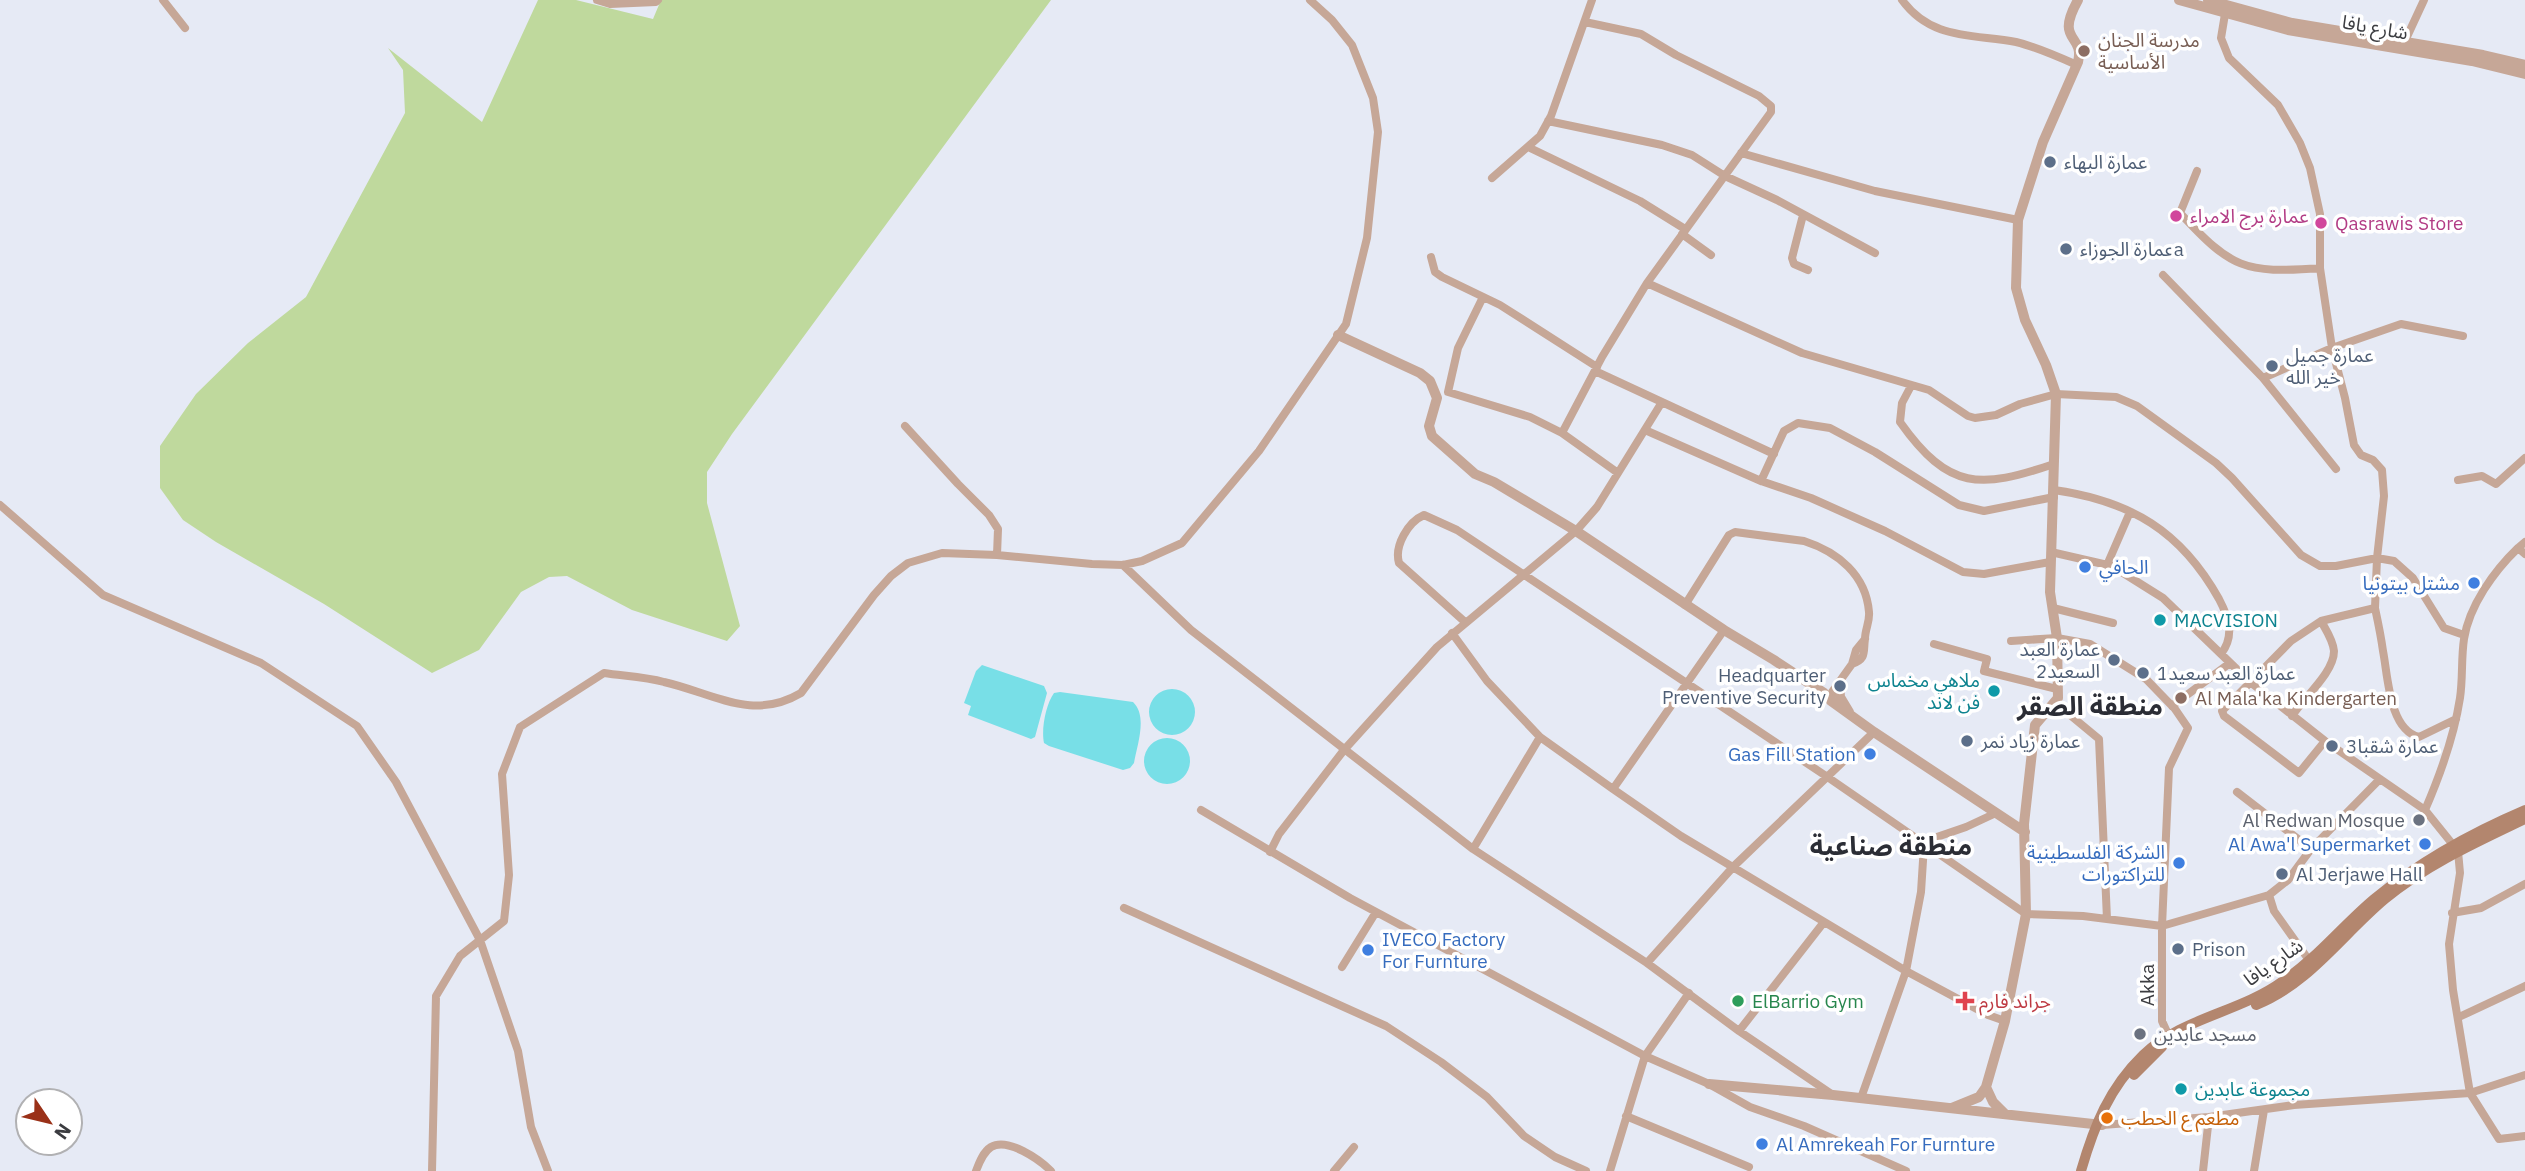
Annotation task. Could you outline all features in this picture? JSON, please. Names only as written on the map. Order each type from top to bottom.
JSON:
[{"type":"main road","name":"شارع يافا","points":[[2081,1171],[2109,1099],[2127,1072],[2143,1055],[2169,1038],[2259,997],[2312,964],[2379,895],[2525,810]]},
{"type":"main road","name":"شارع يافا","points":[[2456,848],[2525,819]]},
{"type":"main road","name":"شارع يافا","points":[[2087,1171],[2099,1124]]},
{"type":"street","points":[[163,0],[185,28]]},
{"type":"street","points":[[597,0],[610,4],[658,0]]},
{"type":"street","points":[[432,1171],[436,996],[460,956],[504,921],[509,875],[502,774],[520,727],[604,673],[664,682],[757,707],[789,700],[801,693],[873,595],[908,563],[942,553],[1123,565],[1142,561],[1173,549],[1190,536],[1259,450],[1346,324],[1367,237],[1378,132],[1373,98],[1353,45],[1310,0]]},
{"type":"street","points":[[1492,178],[1540,136],[1548,121],[1592,0]]},
{"type":"street","points":[[1952,1108],[1979,1097],[1986,1087],[2005,1021],[2026,914],[2025,820],[2035,725],[2058,698],[2057,638],[2050,592],[2056,394],[2025,320],[2016,288],[2018,220],[2043,142],[2077,65],[2080,50],[2068,31],[2067,23],[2078,0]]},
{"type":"street","name":"شارع يافا","points":[[2179,0],[2225,9],[2288,30],[2472,61],[2525,74]]},
{"type":"street","points":[[2208,0],[2225,9],[2292,23],[2483,55],[2525,65]]},
{"type":"street","points":[[2405,41],[2424,0]]},
{"type":"street","points":[[1907,2],[1913,15],[1926,24],[1954,33],[2027,45],[2077,65]]},
{"type":"street","points":[[2225,9],[2221,38],[2229,58],[2278,105],[2300,143],[2310,168],[2320,214],[2319,268],[2332,348],[2354,445],[2361,455],[2373,460],[2382,470],[2384,496],[2375,608],[2391,703],[2412,736],[2419,737],[2455,719]]},
{"type":"street","points":[[1562,433],[1647,283],[1771,112],[1768,102],[1641,34],[1585,22]]},
{"type":"street","points":[[1548,121],[1662,145],[1692,155],[1725,176],[1875,253]]},
{"type":"street","points":[[1528,147],[1640,201],[1684,231],[1711,254]]},
{"type":"street","points":[[1741,153],[1888,195],[2018,220]]},
{"type":"street","points":[[2197,171],[2180,213],[2220,253],[2231,261],[2249,267],[2292,270],[2319,268]]},
{"type":"street","points":[[1803,215],[1792,258],[1794,264],[1808,270]]},
{"type":"street","points":[[1431,257],[1434,272],[1538,328],[1596,369],[1774,454]]},
{"type":"street","points":[[2163,275],[2263,378],[2336,469]]},
{"type":"street","points":[[1647,283],[1802,353],[1929,390],[1975,418],[1996,415],[2020,404],[2056,394],[2116,397],[2137,406],[2160,420],[2232,478],[2301,555],[2312,563],[2336,566],[2377,558],[2394,561],[2405,569],[2444,628],[2465,635]]},
{"type":"street","points":[[1483,297],[1458,348],[1448,392],[1530,417],[1562,433],[1618,473]]},
{"type":"street","points":[[2263,378],[2332,348],[2400,324],[2463,335]]},
{"type":"street","points":[[1338,335],[1420,373],[1430,381],[1437,398],[1429,426],[1432,436],[1475,474],[1494,482],[1576,531],[1724,630],[1833,692],[1849,712],[1874,732],[2025,832]]},
{"type":"street","points":[[1911,386],[1902,403],[1900,422],[1930,457],[1950,473],[1973,480],[1993,481],[2020,476],[2054,464]]},
{"type":"street","points":[[1270,852],[1279,834],[1344,750],[1452,633],[1576,531],[1597,507],[1662,402]]},
{"type":"street","points":[[1761,481],[1784,431],[1798,423],[1829,428],[1875,452],[1959,505],[1984,511],[2054,493],[2094,498],[2151,521],[2172,537],[2205,575],[2230,623],[2228,642],[2221,654]]},
{"type":"street","points":[[905,426],[989,515],[998,529],[997,555]]},
{"type":"street","points":[[1645,430],[1761,481],[1811,498],[1878,527],[1963,572],[1984,574],[2051,557],[2107,565],[2163,598],[2249,681],[2292,716],[2425,810],[2456,848],[2460,873],[2449,944],[2470,1093],[2499,1139],[2525,1136]]},
{"type":"street","points":[[2458,480],[2482,476],[2496,484],[2525,458]]},
{"type":"street","points":[[0,505],[103,595],[261,663],[357,726],[396,782],[480,940],[518,1051],[531,1127],[548,1171]]},
{"type":"street","points":[[2107,565],[2130,512]]},
{"type":"street","points":[[1465,622],[1399,563],[1397,554],[1400,543],[1414,521],[1424,515],[1457,530],[1826,776],[2026,914],[2107,919],[2162,926],[2269,895],[2288,880],[2312,849],[2380,779]]},
{"type":"street","points":[[1685,605],[1729,535],[1735,532],[1804,541],[1842,561],[1853,570],[1861,583],[1869,613],[1865,639],[1833,692]]},
{"type":"street","points":[[2425,810],[2447,756],[2460,696],[2465,635],[2481,596],[2502,563],[2521,551],[2525,542]]},
{"type":"street","points":[[1123,565],[1191,630],[1474,849],[1647,963],[1739,1031],[1833,1095]]},
{"type":"street","points":[[2053,608],[2113,623]]},
{"type":"street","points":[[2325,741],[2299,773],[2224,716],[2223,708],[2291,641],[2321,621],[2375,608]]},
{"type":"street","points":[[2292,716],[2330,666],[2334,653],[2332,642],[2321,621]]},
{"type":"street","points":[[1613,789],[1724,630]]},
{"type":"street","points":[[1452,633],[1487,681],[1539,737],[1613,789],[1681,836],[1906,971],[1988,1015],[2005,1021]]},
{"type":"street","points":[[2011,641],[2057,638],[2090,644],[2146,678],[2172,706],[2230,663]]},
{"type":"street","points":[[1934,643],[1987,659],[1984,671],[2057,689]]},
{"type":"street","name":"Akka","points":[[2169,1038],[2162,1021],[2162,926],[2169,768],[2188,728],[2172,706]]},
{"type":"street","points":[[2050,708],[2070,715],[2099,739],[2107,919]]},
{"type":"street","points":[[1647,963],[1734,866],[1874,732]]},
{"type":"street","points":[[1474,849],[1539,737]]},
{"type":"street","points":[[2237,792],[2312,849]]},
{"type":"street","points":[[1200,810],[1376,912],[1645,1056],[1709,1084],[1750,1107],[1804,1126],[1906,1171]]},
{"type":"street","points":[[1861,1098],[1906,971],[1921,892],[1924,845],[1931,839],[1999,815],[2025,820]]},
{"type":"street","points":[[2452,913],[2481,908],[2525,884]]},
{"type":"street","points":[[2269,895],[2274,911],[2312,964]]},
{"type":"street","points":[[1124,908],[1386,1026],[1441,1062],[1487,1097],[1524,1136],[1555,1157],[1586,1171]]},
{"type":"street","points":[[1342,967],[1376,912]]},
{"type":"street","points":[[1739,1031],[1824,922]]},
{"type":"street","points":[[2459,1017],[2525,986]]},
{"type":"street","points":[[1610,1171],[1645,1056],[1689,993]]},
{"type":"street","points":[[1709,1084],[2099,1124],[2209,1117],[2294,1105],[2470,1093],[2525,1075]]},
{"type":"street","points":[[1986,1087],[1993,1102],[2005,1114]]},
{"type":"street","points":[[2254,1171],[2264,1110]]},
{"type":"street","points":[[1626,1116],[1749,1167]]},
{"type":"street","points":[[2203,1171],[2209,1117]]},
{"type":"street","points":[[976,1171],[987,1151],[998,1145],[1006,1145],[1034,1156],[1051,1171]]},
{"type":"street","points":[[1334,1171],[1354,1147]]},
{"type":"green space","points":[[538,0],[576,0],[653,19],[661,0],[1051,0],[732,434],[707,472],[707,503],[740,626],[727,641],[632,610],[567,576],[549,577],[521,592],[479,650],[432,673],[324,604],[183,520],[160,488],[160,446],[196,394],[248,343],[306,297],[405,113],[403,70],[388,48],[482,122]]},
{"type":"water","points":[[982,665],[1044,686],[1047,693],[1035,737],[1031,739],[968,715],[971,706],[964,703],[976,671]]},
{"type":"water","points":[[1172,689],[1188,696],[1195,712],[1188,728],[1172,735],[1156,728],[1149,712],[1156,696]]},
{"type":"water","points":[[1054,693],[1133,702],[1141,723],[1134,763],[1130,768],[1123,770],[1044,743],[1047,710]]},
{"type":"water","points":[[1167,738],[1183,745],[1190,761],[1183,777],[1167,784],[1151,777],[1144,761],[1151,745]]},
{"type":"place","name":"مدرسة الجنان الأساسية","points":[[2084,51]]},
{"type":"place","name":"عمارة البهاء","points":[[2050,162]]},
{"type":"place","name":"عمارة برج الامراء","points":[[2176,216]]},
{"type":"place","name":"Qasrawis Store","points":[[2321,223]]},
{"type":"place","name":"عمارة الجوزاءa","points":[[2066,249]]},
{"type":"place","name":"عمارة جميل خير الله","points":[[2272,366]]},
{"type":"place","name":"الحافي","points":[[2085,567]]},
{"type":"place","name":"مشتل بيتونيا","points":[[2474,583]]},
{"type":"place","name":"MACVISION","points":[[2160,620]]},
{"type":"place","name":"عمارة العبد السعيد2","points":[[2114,660]]},
{"type":"place","name":"عمارة العبد سعيد1","points":[[2143,673]]},
{"type":"place","name":"Headquarter Preventive Security","points":[[1840,686]]},
{"type":"place","name":"ملاهي مخماس فن لاند","points":[[1994,691]]},
{"type":"place","name":"Al Mala'ka Kindergarten","points":[[2181,698]]},
{"type":"place","name":"عمارة زياد نمر","points":[[1967,741]]},
{"type":"place","name":"عمارة شقبا3","points":[[2332,746]]},
{"type":"place","name":"Gas Fill Station","points":[[1870,754]]},
{"type":"place","name":"Al Redwan Mosque","points":[[2419,820]]},
{"type":"place","name":"Al Awa'l Supermarket","points":[[2425,844]]},
{"type":"place","name":"الشركة الفلسطينية للتراكتورات","points":[[2179,863]]},
{"type":"place","name":"Al Jerjawe Hall","points":[[2282,874]]},
{"type":"place","name":"Prison","points":[[2178,949]]},
{"type":"place","name":"IVECO Factory For Furnture","points":[[1368,950]]},
{"type":"place","name":"ElBarrio Gym","points":[[1738,1001]]},
{"type":"place","name":"جراند فارم","points":[[1965,1001]]},
{"type":"place","name":"مسجد عابدين","points":[[2140,1034]]},
{"type":"place","name":"مجموعة عابدين","points":[[2181,1089]]},
{"type":"place","name":"مطعم ع الحطب","points":[[2107,1118]]},
{"type":"place","name":"Al Amrekeah For Furnture","points":[[1762,1144]]},
{"type":"district","name":"منطقة الصقر","points":[[2090,705]]},
{"type":"district","name":"منطقة صناعية","points":[[1891,845]]}]
